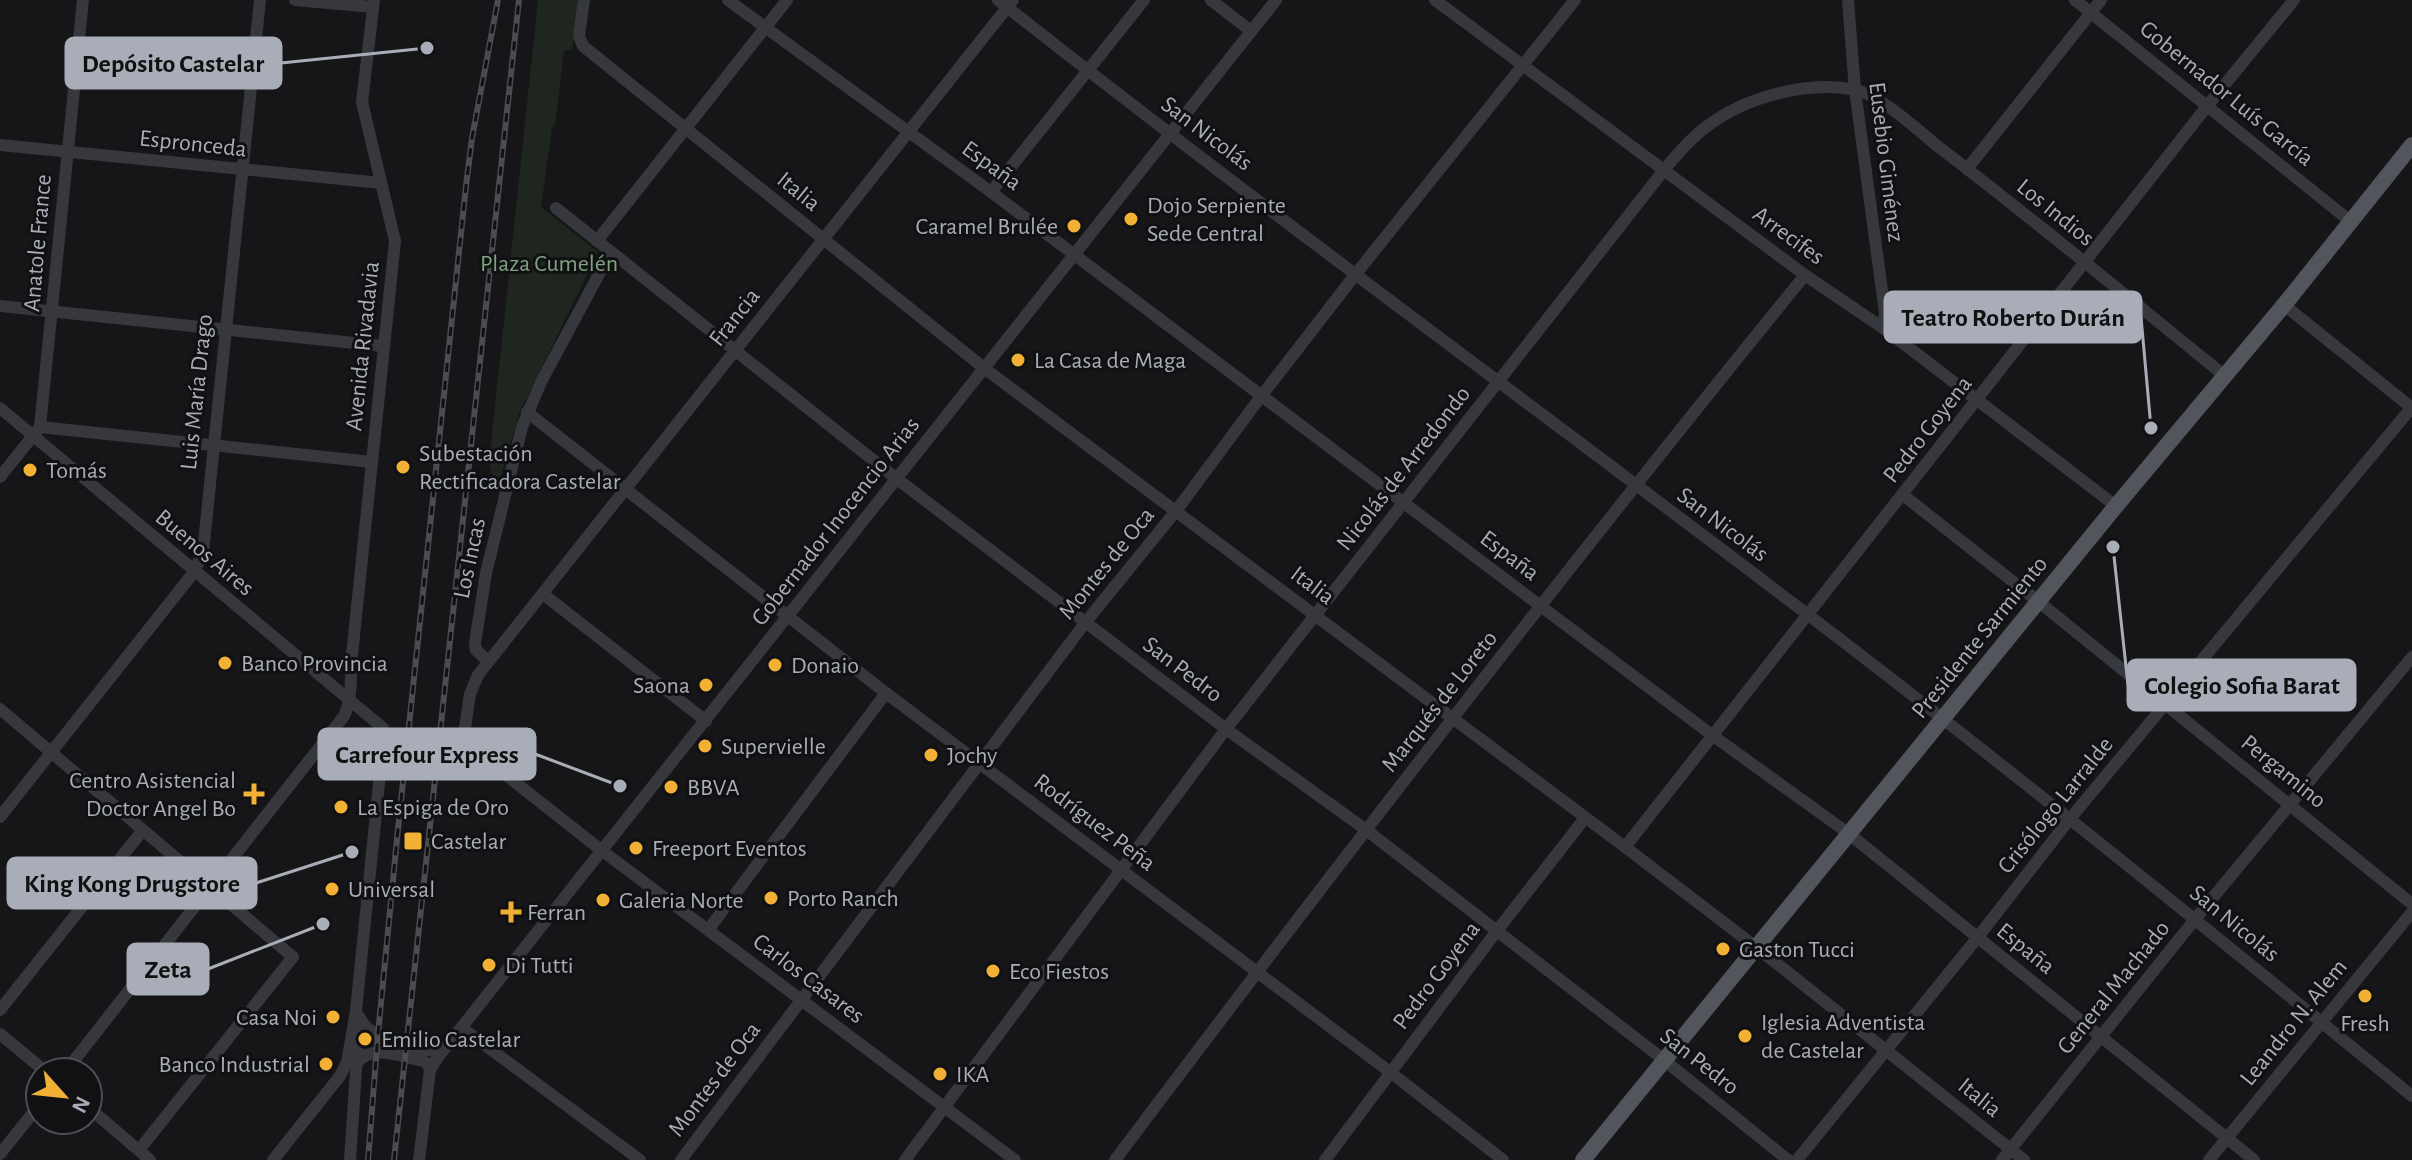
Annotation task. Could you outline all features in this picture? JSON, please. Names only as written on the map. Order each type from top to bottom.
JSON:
[{"type":"main road","name":"Presidente Sarmiento","points":[[1583,1160],[2412,145]]},
{"type":"street","name":"Anatole France","points":[[36,431],[53,312],[83,0]]},
{"type":"street","name":"Luis María Drago","points":[[0,817],[194,572],[203,552],[260,0]]},
{"type":"street","points":[[295,0],[373,4]]},
{"type":"street","name":"Italia","points":[[584,0],[580,42],[685,129],[984,368],[1756,947],[1886,1051],[2006,1155],[2024,1160]]},
{"type":"street","name":"España","points":[[728,0],[991,192],[1712,735],[1848,833],[2254,1160]]},
{"type":"street","points":[[597,241],[787,0]]},
{"type":"street","points":[[991,192],[1144,0]]},
{"type":"street","points":[[1211,0],[1251,31]]},
{"type":"street","name":"Gobernador Inocencio Arias","points":[[430,1070],[1276,0]]},
{"type":"street","name":"Arrecifes","points":[[1435,0],[1805,275],[1883,328],[2116,506]]},
{"type":"street","name":"Montes de Oca","points":[[681,1160],[1085,623],[1176,511],[1355,275],[1575,0]]},
{"type":"street","name":"Eusebio Giménez","points":[[1848,0],[1855,90],[1885,313],[1883,328]]},
{"type":"street","name":"Gobernador Luís García","points":[[2075,0],[2350,221]]},
{"type":"street","points":[[1967,169],[2101,0]]},
{"type":"street","name":"Pedro Goyena","points":[[1625,847],[2208,105],[2294,0]]},
{"type":"street","name":"San Nicolás","points":[[1006,3],[1088,70],[1355,275],[1809,615],[2196,918],[2412,1096]]},
{"type":"street","name":"Francia","points":[[488,661],[909,132],[1006,3]]},
{"type":"street","name":"Avenida Rivadavia","points":[[351,701],[350,682],[395,241],[362,102],[373,4]]},
{"type":"street","name":"Nicolás de Arredondo","points":[[905,1160],[1226,729],[1692,138],[1708,125],[1748,104],[1805,89],[1855,90]]},
{"type":"street","name":"Los Indios","points":[[1855,90],[1875,98],[1967,169],[2225,376]]},
{"type":"street","name":"Espronceda","points":[[0,145],[381,183]]},
{"type":"street","name":"San Pedro","points":[[556,208],[897,479],[1226,729],[1365,829],[1788,1160]]},
{"type":"street","name":"Los Incas","points":[[488,661],[476,650],[475,643],[486,573],[522,427],[611,252]]},
{"type":"street","name":"Marqués de Loreto","points":[[1115,1160],[1365,829],[1634,485],[1805,275]]},
{"type":"street","points":[[2284,305],[2412,408]]},
{"type":"street","points":[[0,306],[383,346]]},
{"type":"street","name":"Buenos Aires","points":[[0,408],[36,431],[194,572],[383,728],[356,1011]]},
{"type":"street","name":"Crisólogo Larralde","points":[[1797,1160],[2069,820],[2412,408]]},
{"type":"street","name":"Rodríguez Peña","points":[[527,412],[886,693],[1503,1160]]},
{"type":"street","points":[[0,477],[36,431],[214,444],[372,462]]},
{"type":"street","name":"Pergamino","points":[[1903,495],[2412,904]]},
{"type":"street","points":[[543,594],[706,721]]},
{"type":"street","name":"General Machado","points":[[2006,1155],[2196,918],[2412,657]]},
{"type":"street","name":"Carlos Casares","points":[[488,661],[470,694],[463,741],[601,850],[1015,1160]]},
{"type":"street","points":[[708,930],[886,693]]},
{"type":"street","points":[[77,1056],[344,716],[351,701]]},
{"type":"street","points":[[0,709],[293,957],[139,1150]]},
{"type":"street","name":"Pedro Goyena","points":[[1325,1160],[1585,818]]},
{"type":"street","points":[[0,1010],[143,830]]},
{"type":"street","name":"Leandro N. Alem","points":[[2209,1160],[2412,912]]},
{"type":"street","points":[[356,1011],[365,1026],[387,1039],[424,1050],[435,1051],[446,1047]]},
{"type":"street","points":[[350,1160],[351,1065],[356,1011]]},
{"type":"street","points":[[462,1028],[640,1160]]},
{"type":"street","points":[[0,1034],[27,1056]]},
{"type":"street","points":[[273,1160],[351,1065],[365,1055],[387,1053],[423,1061],[430,1070],[419,1160]]},
{"type":"street","points":[[104,1120],[150,1160]]},
{"type":"street","points":[[0,1154],[24,1124]]},
{"type":"green space","name":"Plaza Cumelén","points":[[538,0],[579,0],[572,50],[564,51],[541,207],[598,252],[519,414],[496,492],[489,462]]},
{"type":"railway","points":[[368,1160],[397,839],[466,186],[498,0]]},
{"type":"railway","points":[[394,1160],[519,0]]},
{"type":"place","name":"Depósito Castelar","points":[[427,48]]},
{"type":"place","name":"Dojo Serpiente Sede Central","points":[[1131,219]]},
{"type":"place","name":"Caramel Brulée","points":[[1074,226]]},
{"type":"place","name":"La Casa de Maga","points":[[1018,360]]},
{"type":"place","name":"Teatro Roberto Durán","points":[[2151,428]]},
{"type":"place","name":"Subestación Rectificadora Castelar","points":[[403,467]]},
{"type":"place","name":"Tomás","points":[[30,470]]},
{"type":"place","name":"Colegio Sofia Barat","points":[[2113,547]]},
{"type":"place","name":"Banco Provincia","points":[[225,663]]},
{"type":"place","name":"Donaio","points":[[775,665]]},
{"type":"place","name":"Saona","points":[[706,685]]},
{"type":"place","name":"Supervielle","points":[[705,746]]},
{"type":"place","name":"Jochy","points":[[931,755]]},
{"type":"place","name":"Carrefour Express","points":[[620,786]]},
{"type":"place","name":"BBVA","points":[[671,787]]},
{"type":"place","name":"Centro Asistencial Doctor Angel Bo","points":[[254,794]]},
{"type":"place","name":"La Espiga de Oro","points":[[341,807]]},
{"type":"place","name":"Castelar","points":[[413,841]]},
{"type":"place","name":"Freeport Eventos","points":[[636,848]]},
{"type":"place","name":"King Kong Drugstore","points":[[352,852]]},
{"type":"place","name":"Universal","points":[[332,889]]},
{"type":"place","name":"Porto Ranch","points":[[771,898]]},
{"type":"place","name":"Galeria Norte","points":[[603,900]]},
{"type":"place","name":"Ferran","points":[[511,912]]},
{"type":"place","name":"Zeta","points":[[323,924]]},
{"type":"place","name":"Gaston Tucci","points":[[1723,949]]},
{"type":"place","name":"Di Tutti","points":[[489,965]]},
{"type":"place","name":"Eco Fiestos","points":[[993,971]]},
{"type":"place","name":"Fresh","points":[[2365,996]]},
{"type":"place","name":"Casa Noi","points":[[333,1017]]},
{"type":"place","name":"Iglesia Adventista de Castelar","points":[[1745,1036]]},
{"type":"place","name":"Emilio Castelar","points":[[365,1039]]},
{"type":"place","name":"Banco Industrial","points":[[326,1064]]},
{"type":"place","name":"IKA","points":[[940,1074]]}]
